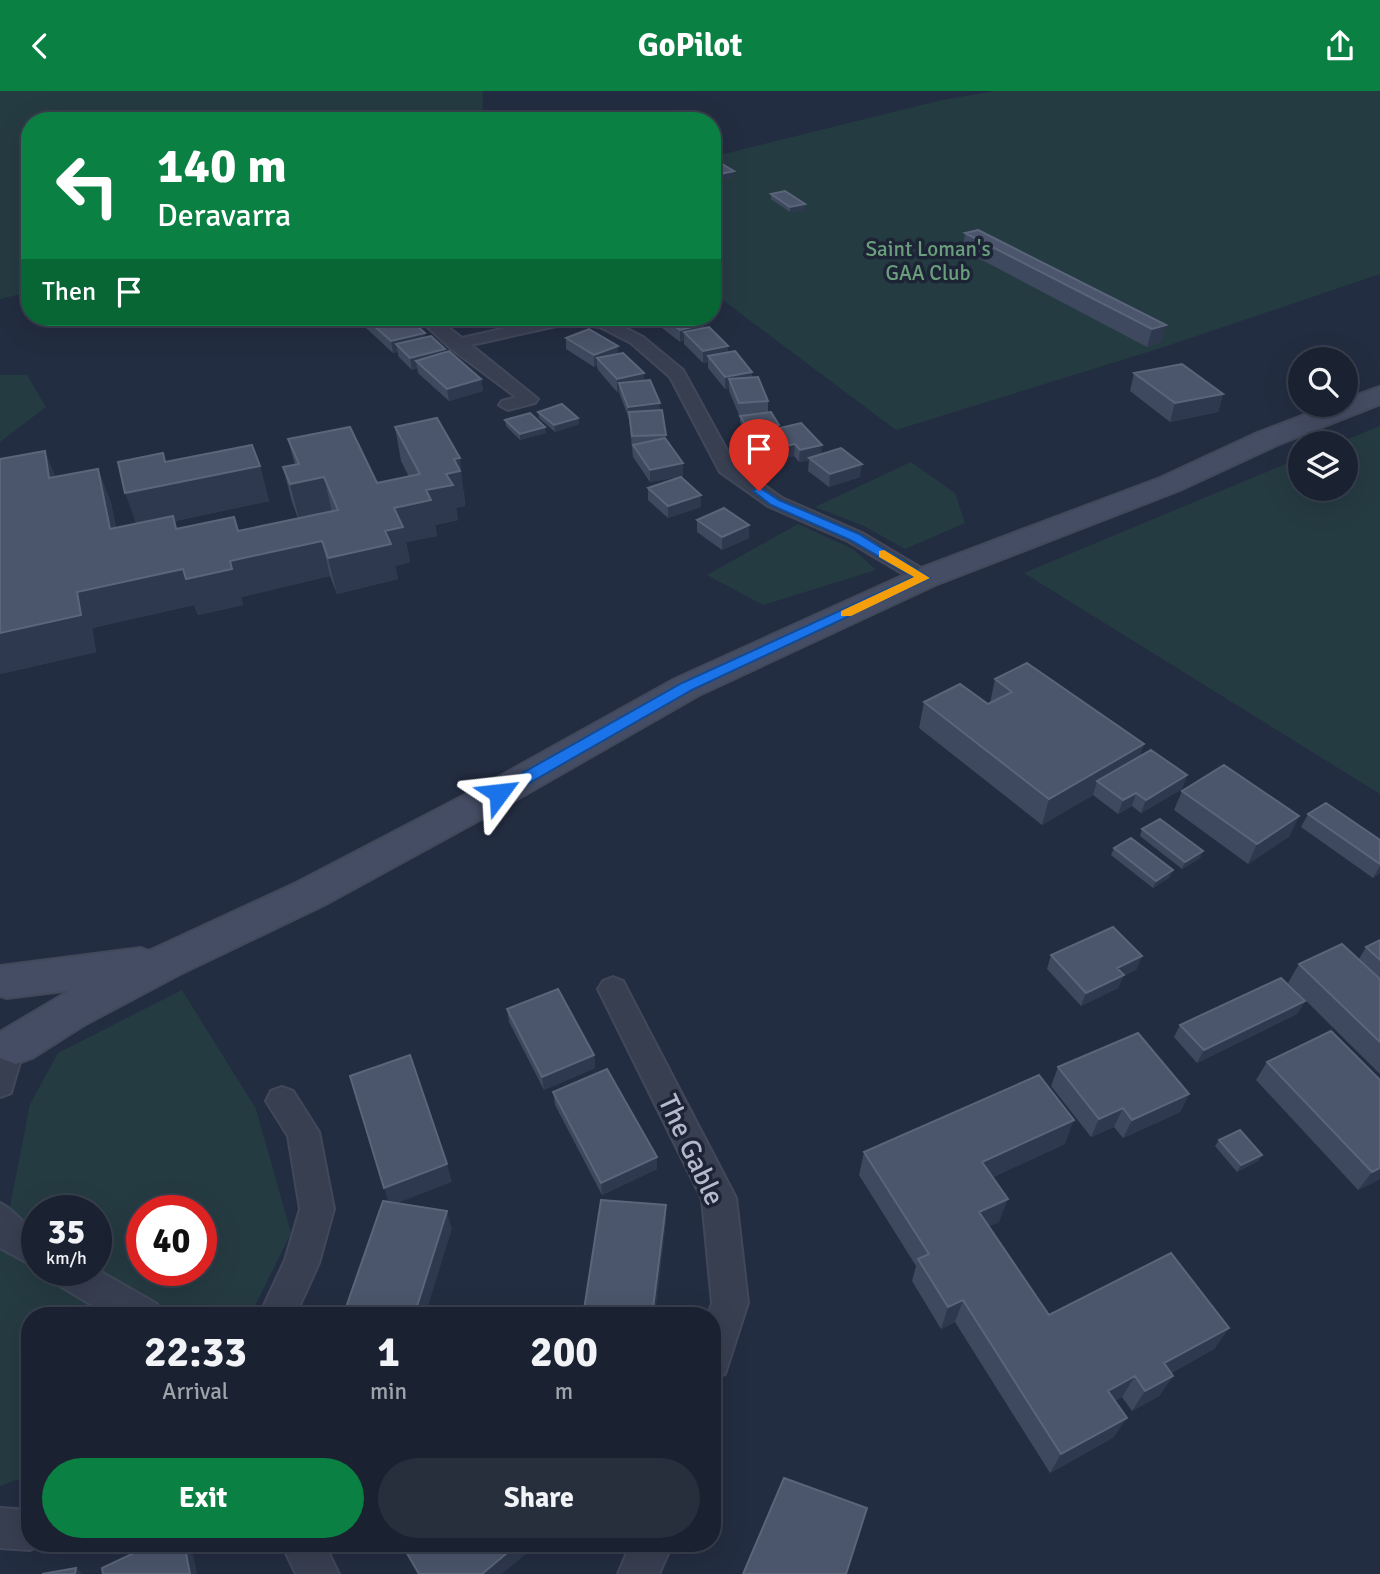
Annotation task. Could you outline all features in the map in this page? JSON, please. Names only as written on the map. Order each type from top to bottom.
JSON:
[{"type":"street","points":[[435,326],[529,399],[509,405]]},
{"type":"street","points":[[456,344],[535,326]]},
{"type":"street","points":[[610,326],[637,339],[677,374],[727,468],[775,502],[855,537],[924,578]]},
{"type":"street","points":[[5,1064],[69,1012],[165,962],[310,894],[499,793],[687,687],[924,578],[1170,484],[1267,439],[1380,395]]},
{"type":"street","points":[[5,1064],[22,1024],[22,1006],[4,979],[165,962]]},
{"type":"street","name":"The Gable","points":[[613,989],[719,1198],[730,1303],[721,1332]]},
{"type":"street","points":[[281,1307],[302,1263],[317,1209],[303,1132],[282,1101]]},
{"type":"street","points":[[0,1219],[13,1238],[21,1243]]},
{"type":"street","points":[[93,1286],[129,1307]]},
{"type":"street","points":[[0,1528],[21,1529]]},
{"type":"street","points":[[306,1552],[318,1574]]},
{"type":"street","points":[[638,1574],[649,1552]]},
{"type":"green space","points":[[0,91],[483,91],[482,112],[21,112],[21,294],[0,299]]},
{"type":"green space","name":"Saint Loman's GAA Club","points":[[995,91],[1380,91],[1380,274],[1161,348],[896,430],[721,299],[721,155],[942,100]]},
{"type":"green space","points":[[0,375],[27,375],[46,407],[0,442]]},
{"type":"green space","points":[[1380,426],[1380,794],[1024,573],[1288,463],[1288,501],[1358,501],[1358,435]]},
{"type":"green space","points":[[911,462],[955,493],[965,523],[905,549],[864,526],[815,507]]},
{"type":"green space","points":[[798,524],[853,549],[876,570],[763,605],[707,575]]},
{"type":"green space","points":[[182,990],[256,1109],[291,1233],[254,1307],[21,1307],[21,1478],[0,1486],[0,1224],[6,1227],[30,1104],[58,1053]]},
{"type":"building","points":[[722,164],[734,171],[721,174]]},
{"type":"building","points":[[785,191],[805,204],[790,207],[771,194]]},
{"type":"building","points":[[978,230],[1166,325],[1152,329],[965,233]]},
{"type":"building","points":[[374,326],[417,326],[425,333],[391,341]]},
{"type":"building","points":[[674,326],[696,326],[680,330]]},
{"type":"building","points":[[709,327],[728,346],[703,351],[684,332]]},
{"type":"building","points":[[589,329],[618,346],[594,355],[566,338]]},
{"type":"building","points":[[431,336],[445,349],[410,358],[396,344]]},
{"type":"building","points":[[449,351],[481,379],[447,389],[416,361]]},
{"type":"building","points":[[735,351],[752,372],[725,377],[708,356]]},
{"type":"building","points":[[623,353],[644,373],[617,379],[597,358]]},
{"type":"building","points":[[1182,364],[1223,394],[1175,403],[1134,373]]},
{"type":"building","points":[[758,377],[768,401],[739,403],[729,379]]},
{"type":"building","points":[[650,380],[660,403],[628,407],[619,383]]},
{"type":"building","points":[[562,404],[578,418],[554,425],[538,412]]},
{"type":"building","points":[[662,410],[666,435],[632,436],[629,412]]},
{"type":"building","points":[[771,412],[779,425],[748,429],[740,416]]},
{"type":"building","points":[[530,413],[545,427],[520,434],[505,420]]},
{"type":"building","points":[[437,418],[460,458],[454,459],[460,471],[446,474],[453,485],[426,490],[431,500],[394,508],[403,527],[385,531],[391,544],[328,558],[322,541],[230,561],[232,569],[186,579],[183,569],[77,592],[81,615],[0,633],[0,459],[45,451],[49,478],[98,469],[110,529],[173,516],[176,529],[234,517],[238,531],[338,510],[324,477],[290,484],[283,467],[299,464],[288,439],[350,427],[377,483],[420,474],[395,427]]},
{"type":"building","points":[[801,423],[822,445],[800,450],[795,444],[785,446],[771,430]]},
{"type":"building","points":[[665,438],[683,463],[650,470],[633,445]]},
{"type":"building","points":[[252,445],[260,466],[125,493],[118,462],[163,453],[165,462]]},
{"type":"building","points":[[841,448],[862,464],[830,474],[809,458]]},
{"type":"building","points":[[681,477],[701,495],[668,506],[648,488]]},
{"type":"building","points":[[724,508],[749,525],[722,537],[697,520]]},
{"type":"building","points":[[1027,663],[1144,744],[1049,799],[924,702],[960,684],[988,704],[1012,692],[995,679]]},
{"type":"building","points":[[1151,750],[1187,775],[1146,800],[1136,793],[1123,800],[1097,781]]},
{"type":"building","points":[[1224,765],[1299,816],[1257,844],[1182,791]]},
{"type":"building","points":[[1326,803],[1380,840],[1380,864],[1308,814]]},
{"type":"building","points":[[1160,819],[1203,851],[1185,862],[1142,829]]},
{"type":"building","points":[[1131,838],[1173,870],[1156,881],[1114,848]]},
{"type":"building","points":[[1113,927],[1142,956],[1117,968],[1124,975],[1086,993],[1051,955]]},
{"type":"building","points":[[1380,940],[1380,960],[1366,947]]},
{"type":"building","points":[[1342,944],[1380,979],[1380,1042],[1299,964]]},
{"type":"building","points":[[1281,978],[1305,1001],[1204,1050],[1180,1025]]},
{"type":"building","points":[[558,989],[594,1055],[542,1077],[507,1009]]},
{"type":"building","points":[[1331,1031],[1380,1080],[1380,1168],[1372,1172],[1267,1062]]},
{"type":"building","points":[[1138,1033],[1189,1094],[1132,1120],[1123,1108],[1099,1119],[1058,1067]]},
{"type":"building","points":[[410,1055],[447,1164],[384,1188],[350,1076]]},
{"type":"building","points":[[607,1069],[657,1157],[601,1183],[553,1092]]},
{"type":"building","points":[[1039,1075],[1074,1120],[982,1162],[1008,1199],[979,1212],[1049,1315],[1171,1253],[1229,1328],[1164,1363],[1173,1376],[1145,1391],[1135,1376],[1108,1391],[1127,1418],[1061,1454],[963,1300],[948,1307],[918,1259],[929,1254],[864,1152]]},
{"type":"building","points":[[1240,1130],[1262,1155],[1241,1165],[1219,1140]]},
{"type":"building","points":[[601,1200],[666,1205],[653,1307],[584,1307]]},
{"type":"building","points":[[383,1201],[447,1211],[417,1307],[346,1307]]},
{"type":"building","points":[[784,1478],[867,1508],[846,1574],[743,1574]]},
{"type":"building","points":[[136,1552],[186,1552],[190,1574],[103,1574],[102,1568]]},
{"type":"building","points":[[406,1552],[508,1552],[482,1574],[419,1574]]},
{"type":"building","points":[[76,1568],[75,1574],[42,1574]]},
{"type":"slow traffic","points":[[846,614],[924,578],[884,554]]},
{"type":"route","points":[[499,793],[687,687],[924,578],[855,537],[775,502],[759,491]]}]
